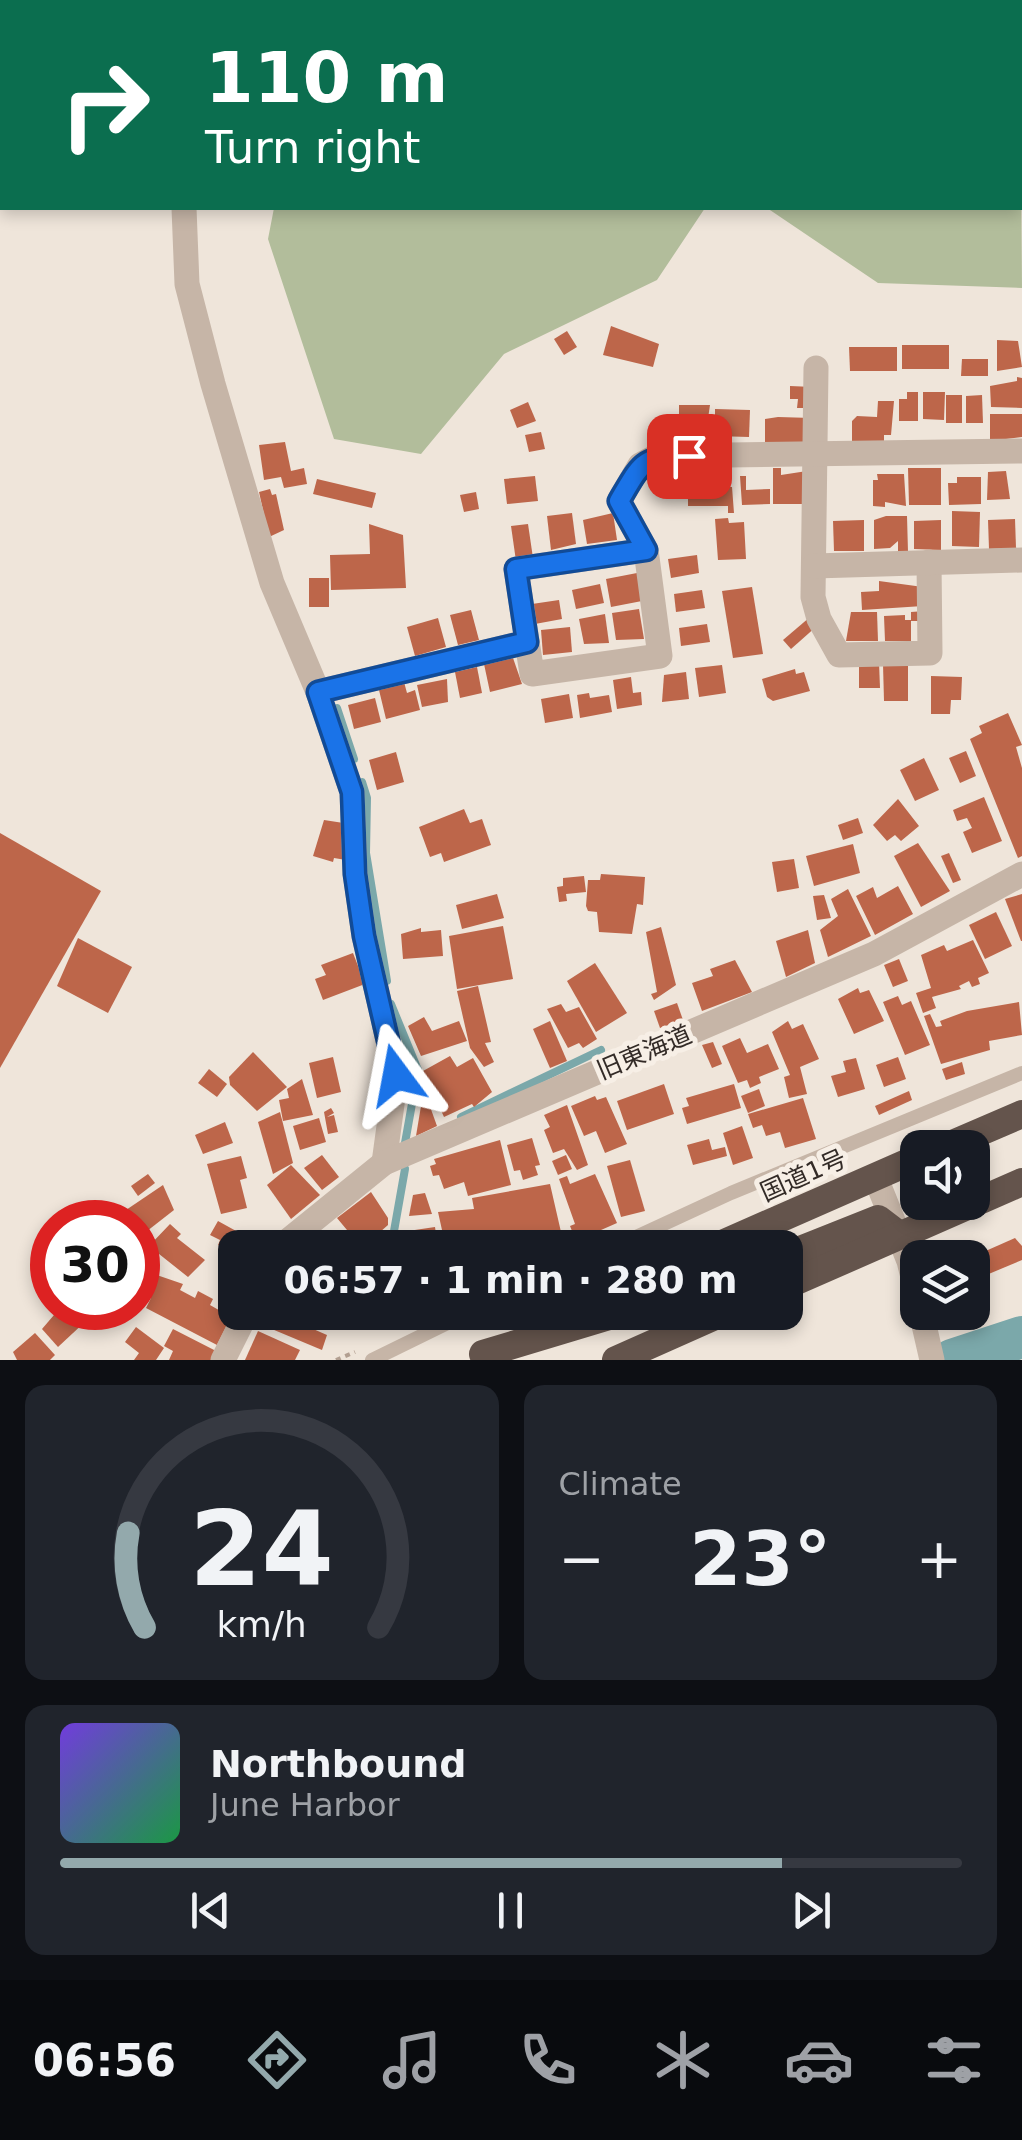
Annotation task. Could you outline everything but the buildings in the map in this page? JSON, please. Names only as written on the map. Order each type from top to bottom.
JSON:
[{"type":"highway","points":[[984,1130],[1022,1114]]},
{"type":"highway","name":"国道1号","points":[[753,1230],[900,1165]]},
{"type":"highway","points":[[803,1278],[1022,1182]]},
{"type":"highway","points":[[803,1249],[878,1219],[899,1236]]},
{"type":"highway","points":[[476,1357],[532,1330]]},
{"type":"highway","points":[[476,1357],[564,1330]]},
{"type":"highway","points":[[616,1360],[684,1330]]},
{"type":"street","points":[[184,210],[187,284],[213,384],[272,583],[318,692],[352,792],[355,874],[364,936],[396,1075],[384,1162]]},
{"type":"street","points":[[816,368],[819,456],[814,566],[819,618],[838,655],[930,653],[929,562]]},
{"type":"street","points":[[646,550],[516,569],[532,674],[660,656],[646,550],[619,501],[640,464],[656,456],[1022,451]]},
{"type":"street","points":[[814,566],[1022,560]]},
{"type":"street","points":[[318,692],[527,642]]},
{"type":"street","name":"旧東海道","points":[[301,1230],[384,1162],[874,954],[1022,874]]},
{"type":"street","points":[[874,1176],[900,1240]]},
{"type":"street","points":[[223,1360],[237,1330]]},
{"type":"lane","points":[[651,1230],[1022,1073]]},
{"type":"lane","points":[[372,1360],[433,1330]]},
{"type":"green space","points":[[274,210],[704,210],[657,280],[504,354],[421,454],[334,439],[268,239]]},
{"type":"green space","points":[[770,210],[1021,210],[1022,288],[878,283]]},
{"type":"waterway","points":[[337,708],[354,759]]},
{"type":"waterway","points":[[362,782],[367,798],[366,853],[387,981]]},
{"type":"waterway","points":[[391,1004],[418,1070],[405,1143]]},
{"type":"waterway","points":[[461,1117],[601,1050]]},
{"type":"waterway","points":[[394,1230],[405,1169]]},
{"type":"waterway","points":[[952,1360],[1022,1337]]},
{"type":"route","points":[[396,1075],[364,936],[355,874],[352,792],[318,692],[527,642],[516,569],[646,550],[619,501],[640,464],[656,456],[689,456]]}]
